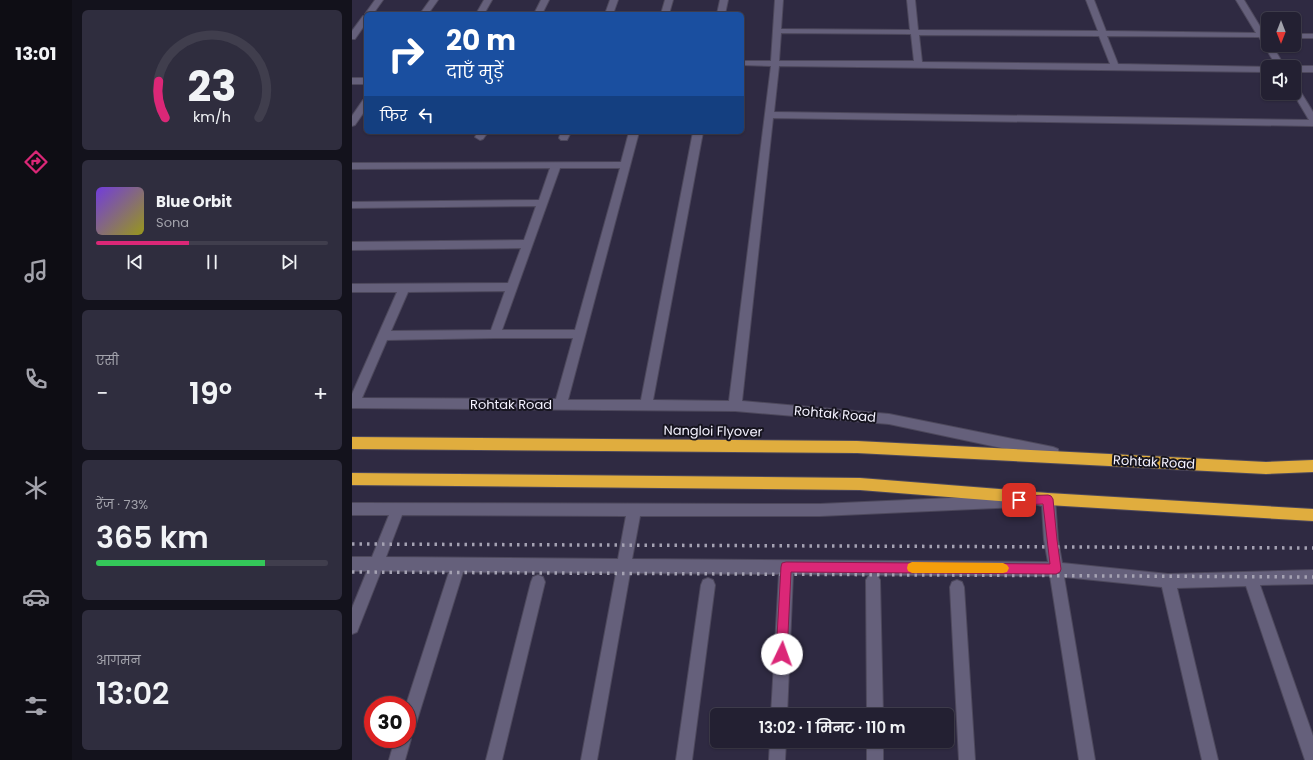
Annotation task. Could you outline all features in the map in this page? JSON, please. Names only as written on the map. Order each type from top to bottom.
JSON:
[{"type":"highway","name":"Nangloi Flyover","points":[[352,442],[857,447],[1074,458]]},
{"type":"highway","name":"Rohtak Road","points":[[1074,458],[1266,468],[1313,466]]},
{"type":"highway","points":[[352,479],[860,484],[1048,499],[1313,516]]},
{"type":"street","points":[[370,12],[379,0]]},
{"type":"street","points":[[425,12],[434,0]]},
{"type":"street","points":[[481,12],[488,0]]},
{"type":"street","points":[[539,12],[545,0]]},
{"type":"street","points":[[610,12],[614,0]]},
{"type":"street","points":[[666,12],[669,0]]},
{"type":"street","points":[[721,12],[724,0]]},
{"type":"street","points":[[735,406],[775,63],[780,0]]},
{"type":"street","points":[[912,0],[918,64]]},
{"type":"street","points":[[1090,0],[1115,67]]},
{"type":"street","points":[[1240,0],[1261,29]]},
{"type":"street","points":[[352,37],[364,21]]},
{"type":"street","points":[[777,31],[1261,35]]},
{"type":"street","points":[[1301,36],[1313,36]]},
{"type":"street","points":[[744,63],[1261,69]]},
{"type":"street","points":[[1301,69],[1313,69]]},
{"type":"street","points":[[352,81],[364,81]]},
{"type":"street","points":[[1301,99],[1313,119]]},
{"type":"street","points":[[352,123],[364,105]]},
{"type":"street","points":[[769,115],[1313,123]]},
{"type":"street","points":[[561,404],[634,134]]},
{"type":"street","points":[[646,405],[698,134]]},
{"type":"street","points":[[495,334],[556,165]]},
{"type":"street","points":[[352,166],[626,165]]},
{"type":"street","points":[[352,205],[542,203]]},
{"type":"street","points":[[352,246],[528,244]]},
{"type":"street","points":[[352,288],[513,287]]},
{"type":"street","points":[[353,403],[404,288]]},
{"type":"street","points":[[384,336],[580,334]]},
{"type":"street","name":"Rohtak Road","points":[[353,403],[735,406],[889,419],[1074,458]]},
{"type":"street","points":[[352,510],[820,510],[1048,499],[1051,540],[1087,760]]},
{"type":"street","points":[[352,627],[398,510]]},
{"type":"street","points":[[589,760],[634,510]]},
{"type":"street","points":[[352,564],[1056,569],[1168,581],[1313,577]]},
{"type":"street","points":[[416,698],[458,564]]},
{"type":"street","points":[[779,708],[786,567]]},
{"type":"street","points":[[1251,579],[1313,760]]},
{"type":"street","points":[[873,580],[875,708]]},
{"type":"street","points":[[1168,581],[1210,760]]},
{"type":"street","points":[[494,760],[538,582]]},
{"type":"street","points":[[684,760],[708,585]]},
{"type":"street","points":[[957,587],[967,760]]},
{"type":"street","points":[[397,760],[400,748]]},
{"type":"street","points":[[777,760],[778,748]]},
{"type":"street","points":[[875,748],[875,760]]},
{"type":"railway","points":[[352,544],[1313,548]]},
{"type":"railway","points":[[352,572],[1313,577]]},
{"type":"slow traffic","points":[[912,568],[1003,568]]},
{"type":"route","points":[[782,654],[786,567],[1056,569],[1051,540],[1048,499],[1019,500]]}]
